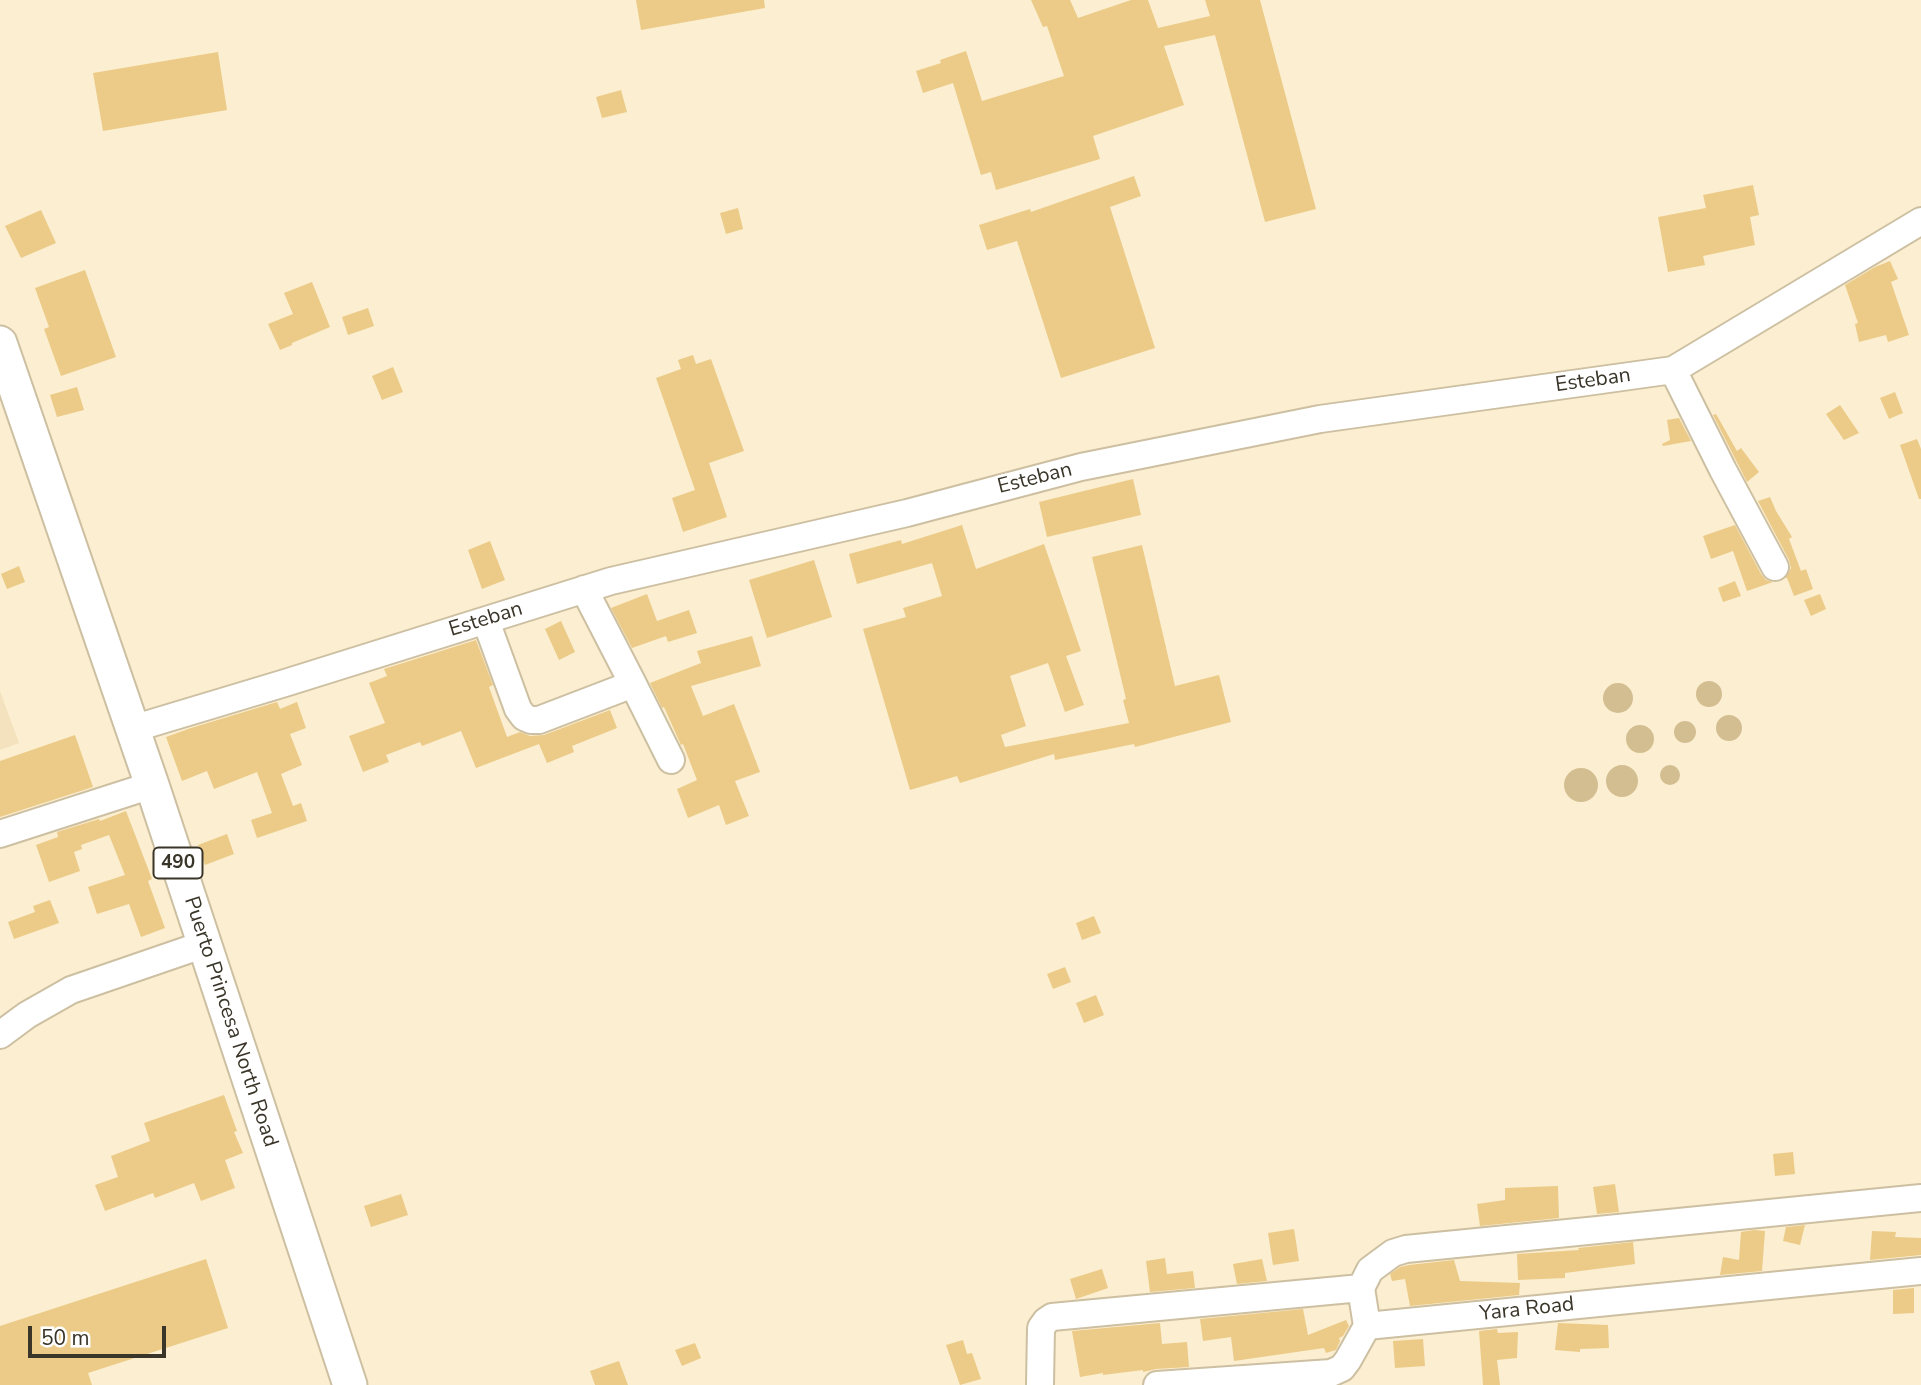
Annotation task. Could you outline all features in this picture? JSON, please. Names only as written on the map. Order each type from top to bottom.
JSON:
[{"type":"main road","name":"Puerto Princesa North Road","points":[[0,343],[152,785],[350,1385]]},
{"type":"street","name":"Esteban","points":[[132,729],[611,581],[907,513],[1081,467],[1320,419],[1673,370],[1921,221]]},
{"type":"street","points":[[1673,370],[1775,567]]},
{"type":"street","points":[[584,589],[671,760]]},
{"type":"street","points":[[486,621],[518,709],[524,717],[531,720],[538,720],[633,684]]},
{"type":"street","points":[[0,834],[152,785]]},
{"type":"street","points":[[0,1035],[27,1015],[71,990],[205,944]]},
{"type":"street","points":[[1157,1385],[1331,1373],[1342,1368],[1367,1326],[1361,1288],[1370,1270],[1393,1253],[1406,1249],[1921,1198]]},
{"type":"street","name":"Yara Road","points":[[1367,1326],[1921,1270]]},
{"type":"street","points":[[1040,1385],[1041,1328],[1052,1317],[1361,1288]]},
{"type":"shaded area","points":[[1709,681],[1718,685],[1722,694],[1718,703],[1709,707],[1700,703],[1696,694],[1700,685]]},
{"type":"shaded area","points":[[1618,683],[1624,684],[1632,692],[1632,704],[1624,712],[1618,713],[1612,712],[1604,704],[1603,698],[1604,692],[1612,684]]},
{"type":"shaded area","points":[[0,691],[19,743],[0,750]]},
{"type":"shaded area","points":[[1729,715],[1738,719],[1742,728],[1738,737],[1729,741],[1720,737],[1716,728],[1720,719]]},
{"type":"shaded area","points":[[1685,721],[1693,724],[1696,732],[1693,740],[1685,743],[1677,740],[1674,732],[1677,724]]},
{"type":"shaded area","points":[[1640,725],[1650,729],[1654,739],[1650,749],[1640,753],[1630,749],[1626,739],[1630,729]]},
{"type":"shaded area","points":[[1622,765],[1633,770],[1638,781],[1633,792],[1622,797],[1611,792],[1606,781],[1611,770]]},
{"type":"shaded area","points":[[1670,765],[1677,768],[1680,775],[1677,782],[1670,785],[1663,782],[1660,775],[1663,768]]},
{"type":"shaded area","points":[[1581,768],[1593,773],[1598,785],[1593,797],[1581,802],[1569,797],[1564,785],[1569,773]]},
{"type":"building","points":[[636,0],[764,0],[765,8],[641,30]]},
{"type":"building","points":[[1031,0],[1070,0],[1078,18],[1131,0],[1148,0],[1158,28],[1210,16],[1205,0],[1260,0],[1316,209],[1265,222],[1215,35],[1164,46],[1184,105],[1093,136],[1100,159],[996,190],[991,172],[981,175],[953,83],[923,93],[916,71],[966,51],[982,101],[1064,76],[1047,26],[1043,27]]},
{"type":"building","points":[[218,52],[227,110],[103,131],[93,73]]},
{"type":"building","points":[[621,90],[627,112],[602,118],[596,97]]},
{"type":"building","points":[[1134,176],[1141,196],[1110,207],[1155,348],[1061,378],[1017,241],[987,250],[979,225],[1030,209],[1031,212]]},
{"type":"building","points":[[1753,185],[1759,215],[1750,217],[1755,245],[1703,256],[1705,265],[1668,272],[1658,217],[1706,208],[1703,195]]},
{"type":"building","points":[[738,208],[743,229],[726,234],[720,213]]},
{"type":"building","points":[[41,210],[56,243],[21,258],[5,226]]},
{"type":"building","points":[[1890,261],[1898,279],[1891,282],[1909,335],[1888,342],[1886,335],[1859,342],[1855,324],[1858,323],[1845,285]]},
{"type":"building","points":[[85,270],[116,357],[61,376],[44,329],[49,327],[35,288]]},
{"type":"building","points":[[312,282],[330,327],[280,350],[268,324],[293,314],[284,293]]},
{"type":"building","points":[[368,308],[374,326],[348,335],[342,317]]},
{"type":"building","points":[[693,355],[696,364],[711,359],[744,451],[709,463],[727,517],[683,532],[672,498],[695,490],[656,378],[681,369],[678,360]]},
{"type":"building","points":[[393,367],[403,392],[382,400],[372,376]]},
{"type":"building","points":[[77,387],[84,410],[57,417],[50,395]]},
{"type":"building","points":[[1895,392],[1903,413],[1889,419],[1880,398]]},
{"type":"building","points":[[1840,405],[1859,433],[1844,440],[1826,414]]},
{"type":"building","points":[[1716,414],[1737,451],[1741,448],[1759,472],[1747,482],[1713,415]]},
{"type":"building","points":[[1679,418],[1691,441],[1663,446],[1662,444],[1670,440],[1667,420]]},
{"type":"building","points":[[1917,439],[1921,449],[1921,499],[1900,445]]},
{"type":"building","points":[[1133,479],[1141,515],[1047,537],[1039,502]]},
{"type":"building","points":[[1770,497],[1792,537],[1789,539],[1801,571],[1806,569],[1813,589],[1794,596],[1785,578],[1791,568],[1789,560],[1758,501]]},
{"type":"building","points":[[962,525],[976,569],[1044,544],[1081,651],[1066,656],[1084,705],[1065,712],[1048,663],[1010,676],[1026,726],[1001,735],[1005,747],[1129,723],[1123,700],[1126,699],[1092,557],[1142,545],[1175,686],[1219,675],[1231,722],[1135,747],[1134,744],[1055,760],[1054,754],[960,783],[957,776],[910,790],[863,629],[906,617],[903,608],[942,596],[932,563],[857,584],[849,554],[901,540],[902,544]]},
{"type":"building","points":[[1735,525],[1761,574],[1766,580],[1773,582],[1747,591],[1733,551],[1711,559],[1703,536]]},
{"type":"building","points":[[490,541],[505,580],[482,589],[468,550]]},
{"type":"building","points":[[814,560],[832,617],[767,638],[749,580]]},
{"type":"building","points":[[19,566],[25,582],[7,589],[1,574]]},
{"type":"building","points":[[1735,581],[1741,596],[1723,602],[1718,588]]},
{"type":"building","points":[[647,594],[657,621],[689,610],[697,633],[668,642],[666,636],[632,648],[611,608]]},
{"type":"building","points":[[1820,594],[1826,609],[1811,616],[1804,600]]},
{"type":"building","points":[[561,621],[575,652],[559,660],[545,629]]},
{"type":"building","points":[[752,636],[761,666],[691,686],[703,716],[734,704],[760,772],[735,781],[749,816],[726,825],[719,805],[688,818],[677,789],[697,780],[683,744],[681,745],[650,683],[701,663],[697,651]]},
{"type":"building","points":[[476,640],[493,685],[489,687],[507,737],[520,732],[530,736],[544,735],[610,710],[617,728],[572,746],[574,752],[547,763],[539,744],[476,768],[461,731],[422,746],[420,742],[386,755],[389,762],[363,772],[349,736],[385,723],[369,683],[387,676],[384,669]]},
{"type":"building","points":[[277,702],[280,709],[297,702],[306,728],[290,734],[302,765],[281,774],[293,806],[301,803],[307,821],[257,838],[251,820],[272,813],[257,772],[214,789],[207,771],[182,781],[166,737]]},
{"type":"building","points":[[75,735],[93,787],[0,817],[0,761]]},
{"type":"building","points":[[126,811],[152,879],[148,881],[165,928],[141,937],[129,904],[97,914],[88,887],[125,875],[109,835],[81,845],[82,849],[74,852],[80,871],[49,882],[36,845],[58,837],[57,832]]},
{"type":"building","points":[[227,834],[234,854],[205,865],[198,845]]},
{"type":"building","points":[[50,900],[59,923],[14,939],[8,922],[35,912],[33,906]]},
{"type":"building","points":[[1094,916],[1101,933],[1082,940],[1076,923]]},
{"type":"building","points":[[1065,967],[1071,982],[1053,989],[1047,974]]},
{"type":"building","points":[[1096,995],[1104,1015],[1084,1023],[1076,1003]]},
{"type":"building","points":[[224,1095],[243,1153],[225,1160],[235,1188],[201,1201],[194,1183],[155,1198],[153,1193],[105,1211],[95,1185],[118,1177],[111,1156],[150,1141],[144,1123]]},
{"type":"building","points":[[1793,1152],[1795,1174],[1775,1176],[1773,1154]]},
{"type":"building","points":[[1615,1184],[1619,1212],[1597,1214],[1593,1187]]},
{"type":"building","points":[[1558,1186],[1559,1218],[1480,1226],[1477,1204],[1505,1200],[1505,1188]]},
{"type":"building","points":[[401,1194],[408,1215],[371,1227],[364,1206]]},
{"type":"building","points":[[1805,1225],[1800,1245],[1783,1241],[1786,1227]]},
{"type":"building","points":[[1294,1229],[1299,1261],[1273,1265],[1268,1233]]},
{"type":"building","points":[[1765,1231],[1762,1271],[1720,1275],[1723,1257],[1739,1260],[1741,1232]]},
{"type":"building","points":[[1872,1231],[1896,1232],[1895,1237],[1921,1238],[1921,1255],[1870,1260]]},
{"type":"building","points":[[1633,1242],[1635,1264],[1565,1273],[1565,1278],[1518,1280],[1517,1254],[1579,1250],[1578,1248]]},
{"type":"building","points":[[1165,1258],[1167,1274],[1193,1271],[1195,1288],[1150,1292],[1146,1261]]},
{"type":"building","points":[[206,1259],[228,1328],[88,1373],[92,1385],[0,1385],[0,1326]]},
{"type":"building","points":[[1262,1259],[1267,1281],[1237,1284],[1233,1264]]},
{"type":"building","points":[[1454,1260],[1460,1281],[1520,1283],[1519,1295],[1410,1306],[1405,1279],[1392,1281],[1390,1274],[1409,1265]]},
{"type":"building","points":[[1102,1269],[1108,1288],[1076,1299],[1070,1279]]},
{"type":"building","points":[[1914,1288],[1914,1313],[1893,1314],[1893,1290]]},
{"type":"building","points":[[1303,1309],[1308,1335],[1346,1320],[1349,1326],[1339,1338],[1336,1350],[1326,1353],[1324,1348],[1234,1361],[1231,1337],[1203,1341],[1200,1319]]},
{"type":"building","points":[[1160,1323],[1162,1344],[1187,1342],[1189,1367],[1080,1377],[1072,1331]]},
{"type":"building","points":[[1558,1323],[1608,1325],[1609,1348],[1580,1349],[1580,1352],[1555,1350]]},
{"type":"building","points":[[1497,1329],[1498,1333],[1518,1332],[1517,1358],[1497,1360],[1500,1385],[1483,1385],[1479,1331]]},
{"type":"building","points":[[1423,1339],[1425,1366],[1395,1368],[1393,1341]]},
{"type":"building","points":[[963,1340],[967,1354],[972,1353],[981,1379],[960,1385],[946,1345]]},
{"type":"building","points":[[695,1343],[701,1358],[682,1366],[675,1350]]},
{"type":"building","points":[[619,1361],[628,1385],[595,1385],[590,1371]]}]
